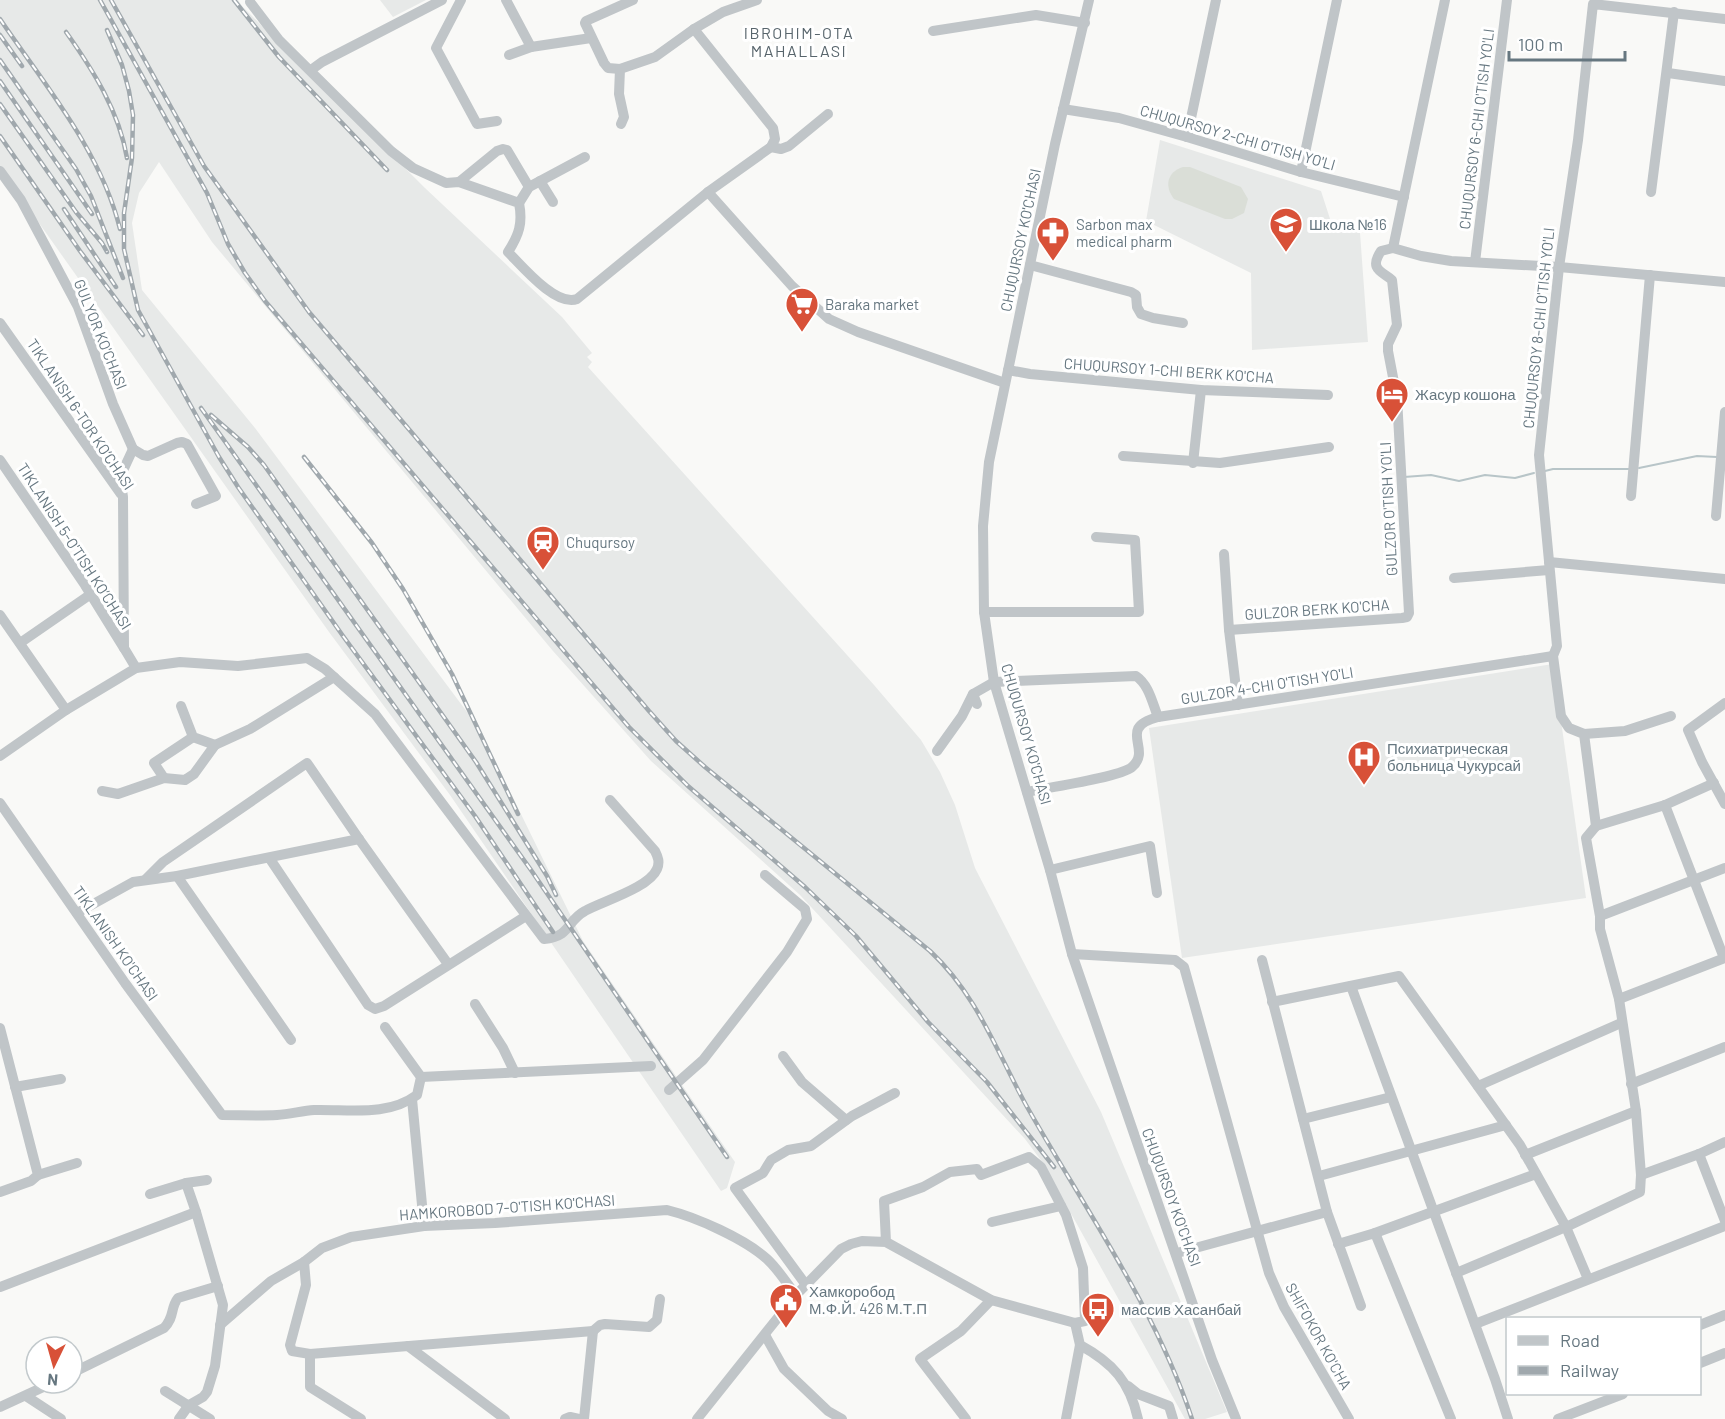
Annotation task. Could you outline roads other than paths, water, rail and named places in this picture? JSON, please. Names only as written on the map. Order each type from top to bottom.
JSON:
[{"type":"street","points":[[311,70],[322,62],[442,0]]},
{"type":"street","points":[[461,0],[436,48],[477,124],[497,121]]},
{"type":"street","points":[[506,0],[531,47]]},
{"type":"street","points":[[633,0],[586,21],[585,26],[608,68],[620,69],[655,57],[694,29],[735,7],[757,0]]},
{"type":"street","name":"CHUQURSOY KO'CHASI","points":[[1089,0],[1063,109],[986,483],[983,526],[984,612],[994,682],[1050,870],[1072,954],[1212,1360],[1236,1419]]},
{"type":"street","points":[[1187,136],[1216,0]]},
{"type":"street","points":[[1301,172],[1337,0]]},
{"type":"street","points":[[1445,0],[1393,248],[1421,256],[1475,262],[1725,282]]},
{"type":"street","name":"CHUQURSOY 6-CHI O'TISH YO'LI","points":[[1475,262],[1507,0]]},
{"type":"street","points":[[250,3],[279,40],[398,157],[413,168],[446,183],[459,182],[519,203]]},
{"type":"street","name":"CHUQURSOY 8-CHI O'TISH YO'LI","points":[[1584,734],[1569,728],[1561,717],[1553,656],[1557,646],[1539,455],[1559,267],[1578,140],[1593,4],[1674,12]]},
{"type":"street","points":[[1651,192],[1674,12],[1725,19]]},
{"type":"street","points":[[933,31],[1036,15],[1085,23]]},
{"type":"street","points":[[585,157],[529,187],[519,203],[522,217],[518,237],[508,252],[541,285],[570,302],[577,299],[708,192],[771,147],[775,139],[773,128],[694,29]]},
{"type":"street","points":[[509,55],[531,47],[591,38]]},
{"type":"street","points":[[620,69],[619,94],[624,117],[621,124]]},
{"type":"street","points":[[1668,73],[1725,81]]},
{"type":"street","name":"CHUQURSOY 2-CHI O'TISH YO'LI","points":[[1063,109],[1119,118],[1187,136],[1301,172],[1404,197]]},
{"type":"street","points":[[771,147],[781,149],[789,146],[828,114]]},
{"type":"street","points":[[459,182],[496,151],[503,149],[507,150],[529,187]]},
{"type":"street","name":"GULYOR KO'CHASI","points":[[0,171],[21,200],[78,307],[113,404],[133,449]]},
{"type":"street","points":[[540,181],[553,202]]},
{"type":"street","points":[[708,192],[792,286],[829,319],[858,332],[1005,383]]},
{"type":"street","name":"GULZOR O'TISH YO'LI","points":[[1393,248],[1381,251],[1377,260],[1379,273],[1392,280],[1397,326],[1390,339],[1388,351],[1397,398],[1409,613],[1407,617]]},
{"type":"street","points":[[1030,265],[1135,293],[1141,314],[1183,323]]},
{"type":"street","points":[[1631,496],[1650,275]]},
{"type":"street","name":"TIKLANISH 6-TOR KO‘CHASI","points":[[0,323],[123,497],[124,648]]},
{"type":"street","name":"CHUQURSOY 1-CHI BERK KO'CHA","points":[[1008,370],[1201,390],[1328,395]]},
{"type":"street","points":[[1193,462],[1201,390]]},
{"type":"street","points":[[1716,516],[1725,412]]},
{"type":"street","points":[[123,497],[120,477],[133,449],[148,456],[182,442],[187,444],[216,496],[196,504]]},
{"type":"street","points":[[1123,456],[1220,463],[1329,447]]},
{"type":"street","name":"TIKLANISH 5-O'TISH KO‘CHASI","points":[[0,460],[91,594],[124,648]]},
{"type":"street","points":[[984,612],[1139,612],[1135,540],[1096,537]]},
{"type":"street","points":[[1224,554],[1229,630],[1238,705]]},
{"type":"street","points":[[1454,578],[1549,566],[1725,579]]},
{"type":"street","points":[[20,643],[91,594]]},
{"type":"street","points":[[0,615],[66,710]]},
{"type":"street","name":"GULZOR BERK KO'CHA","points":[[1229,630],[1407,617]]},
{"type":"street","points":[[124,648],[136,668]]},
{"type":"street","name":"GULZOR 4-CHI O'TISH YO'LI","points":[[1027,792],[1124,773],[1137,762],[1139,754],[1136,733],[1138,725],[1145,720],[1553,656]]},
{"type":"street","points":[[0,756],[66,710],[136,668],[180,662],[238,666],[307,658],[325,669],[375,714],[544,939],[557,938],[582,913],[639,886],[652,877],[657,869],[659,860],[655,851],[610,800]]},
{"type":"street","points":[[937,751],[975,699],[994,682],[1136,676],[1146,688],[1158,717]]},
{"type":"street","points":[[102,791],[118,794],[164,778],[185,780],[194,774],[214,745],[250,729],[338,680]]},
{"type":"street","points":[[1725,703],[1688,729],[1702,762],[1725,804]]},
{"type":"street","points":[[180,706],[193,737],[214,745]]},
{"type":"street","points":[[1596,826],[1584,734],[1625,731],[1671,716]]},
{"type":"street","points":[[164,778],[154,763],[193,737]]},
{"type":"street","points":[[146,879],[164,862],[307,763],[310,764],[358,839],[448,964]]},
{"type":"street","points":[[1456,1273],[1566,1227],[1640,1192],[1641,1175],[1636,1111],[1619,999],[1600,929],[1600,916],[1586,838],[1596,826],[1665,805],[1714,783]]},
{"type":"street","name":"TIKLANISH KO'CHASI","points":[[0,803],[125,983],[222,1115],[267,1115],[315,1110],[369,1112],[412,1099]]},
{"type":"street","points":[[1619,999],[1725,958],[1665,805]]},
{"type":"street","points":[[77,914],[127,884],[270,859],[358,839]]},
{"type":"street","points":[[1050,870],[1150,846],[1157,893]]},
{"type":"street","points":[[270,859],[368,1005],[375,1008],[384,1006],[526,916]]},
{"type":"street","points":[[1600,916],[1725,868]]},
{"type":"street","points":[[669,1090],[703,1060],[787,952],[807,919],[805,909],[765,875]]},
{"type":"street","points":[[177,876],[291,1040]]},
{"type":"street","name":"SHIFOKOR KO'CHA","points":[[1072,954],[1175,960],[1184,967],[1269,1273],[1278,1294],[1349,1419]]},
{"type":"street","points":[[1262,960],[1327,1212],[1361,1306]]},
{"type":"street","points":[[1272,1002],[1399,976],[1525,1155],[1566,1227],[1587,1280]]},
{"type":"street","points":[[1351,986],[1508,1419]]},
{"type":"street","points":[[475,1004],[503,1048],[515,1073]]},
{"type":"street","points":[[1478,1086],[1621,1023]]},
{"type":"street","points":[[385,1027],[421,1077],[417,1095],[412,1099],[424,1226]]},
{"type":"street","points":[[0,1028],[38,1175]]},
{"type":"street","points":[[1631,1084],[1725,1047]]},
{"type":"street","points":[[783,1056],[802,1082],[846,1120]]},
{"type":"street","points":[[421,1077],[651,1066]]},
{"type":"street","points":[[15,1087],[61,1079]]},
{"type":"street","points":[[806,1285],[735,1188],[763,1173],[771,1160],[788,1150],[811,1146],[846,1120],[896,1093]]},
{"type":"street","points":[[1303,1119],[1391,1097]]},
{"type":"street","points":[[1525,1155],[1636,1111]]},
{"type":"street","points":[[1319,1176],[1506,1125]]},
{"type":"street","points":[[1641,1175],[1700,1154],[1725,1142]]},
{"type":"street","points":[[1700,1154],[1725,1221]]},
{"type":"street","points":[[886,1242],[884,1201],[923,1187],[950,1172],[977,1169],[981,1175],[1029,1157],[1041,1167],[1066,1215],[1083,1268],[1080,1345],[1066,1419]]},
{"type":"street","points":[[0,1192],[31,1181],[38,1175],[76,1163]]},
{"type":"street","points":[[1338,1244],[1375,1233],[1536,1174]]},
{"type":"street","points":[[150,1194],[186,1183],[207,1180]]},
{"type":"street","points":[[179,1419],[189,1405],[207,1392],[215,1366],[223,1305],[186,1183]]},
{"type":"street","points":[[992,1222],[1061,1206]]},
{"type":"street","name":"HAMKOROBOD 7-O'TISH KO'CHASI","points":[[220,1325],[271,1281],[304,1262],[322,1248],[351,1237],[424,1226],[667,1210],[682,1213],[747,1244],[768,1260],[796,1295]]},
{"type":"street","points":[[0,1287],[196,1212]]},
{"type":"street","points":[[1177,1253],[1327,1212]]},
{"type":"street","points":[[1475,1324],[1725,1226]]},
{"type":"street","points":[[1375,1233],[1450,1419]]},
{"type":"street","points":[[697,1419],[796,1295],[841,1249],[862,1241],[886,1242],[991,1300],[1080,1322]]},
{"type":"street","points":[[304,1262],[306,1285],[291,1349],[310,1354],[593,1331],[605,1324],[649,1327],[657,1320],[660,1299]]},
{"type":"street","points":[[84,1367],[164,1328],[170,1322],[174,1303],[178,1298],[218,1286]]},
{"type":"street","points":[[966,1419],[920,1359],[960,1331],[991,1300]]},
{"type":"street","points":[[1701,1325],[1725,1316]]},
{"type":"street","points":[[584,1419],[593,1331]]},
{"type":"street","points":[[765,1335],[784,1369],[828,1411],[842,1419]]},
{"type":"street","points":[[1080,1345],[1101,1357],[1138,1394],[1169,1406],[1173,1419]]},
{"type":"street","points":[[408,1346],[505,1419]]},
{"type":"street","points":[[1701,1363],[1725,1353]]},
{"type":"street","points":[[310,1354],[310,1386],[361,1419]]},
{"type":"street","points":[[1495,1379],[1506,1375]]},
{"type":"street","points":[[1127,1385],[1138,1419]]},
{"type":"street","points":[[165,1391],[210,1419]]},
{"type":"street","points":[[1558,1419],[1620,1395]]},
{"type":"street","points":[[0,1407],[26,1396],[61,1419]]},
{"type":"street","points":[[565,1419],[570,1417],[579,1419]]},
{"type":"waterway","points":[[1639,468],[1697,456],[1717,457]]},
{"type":"waterway","points":[[1545,471],[1553,469],[1629,469]]},
{"type":"waterway","points":[[1404,477],[1431,475],[1459,481],[1485,475],[1515,478],[1534,473]]},
{"type":"railway","points":[[100,0],[207,193],[228,244],[265,301],[629,727],[688,786],[805,887],[856,936],[928,1022],[987,1082],[1054,1167]]},
{"type":"railway","points":[[111,0],[204,166],[309,312],[649,711],[676,741],[705,767],[930,951],[961,986],[984,1024],[1026,1105],[1139,1298],[1177,1378],[1192,1419]]},
{"type":"railway","points":[[234,0],[279,57],[387,170]]},
{"type":"railway","points":[[0,19],[85,145],[111,200],[120,229]]},
{"type":"railway","points":[[107,30],[122,65],[133,115],[132,158],[124,213],[124,249],[138,310],[238,487],[343,636],[475,816],[553,932]]},
{"type":"railway","points":[[66,32],[104,92],[118,124],[127,158]]},
{"type":"railway","points":[[0,35],[22,66]]},
{"type":"railway","points":[[0,60],[76,169],[91,196],[123,278]]},
{"type":"railway","points":[[0,81],[92,214]]},
{"type":"railway","points":[[0,104],[107,252]]},
{"type":"railway","points":[[0,136],[80,251],[143,335]]},
{"type":"railway","points":[[64,209],[116,287]]},
{"type":"railway","points":[[201,408],[531,870],[727,1157]]},
{"type":"railway","points":[[211,415],[248,447],[264,465],[476,762],[547,876],[556,895]]},
{"type":"railway","points":[[304,457],[372,543],[403,589],[452,674],[518,814]]},
{"type":"place","name":"Школа №16","points":[[1286,253]]},
{"type":"place","name":"Sarbon max medical pharm","points":[[1053,262]]},
{"type":"place","name":"Baraka market","points":[[802,333]]},
{"type":"place","name":"Жасур кошона","points":[[1392,423]]},
{"type":"place","name":"Chuqursoy","points":[[543,571]]},
{"type":"place","name":"Психиатрическая больница Чукурсай","points":[[1364,786]]},
{"type":"place","name":"Хамкоробод М.Ф.Й. 426 М.Т.П","points":[[786,1329]]},
{"type":"place","name":"массив Хасанбай","points":[[1098,1338]]},
{"type":"district","name":"IBROHIM-OTA MAHALLASI","points":[[799,41]]}]
